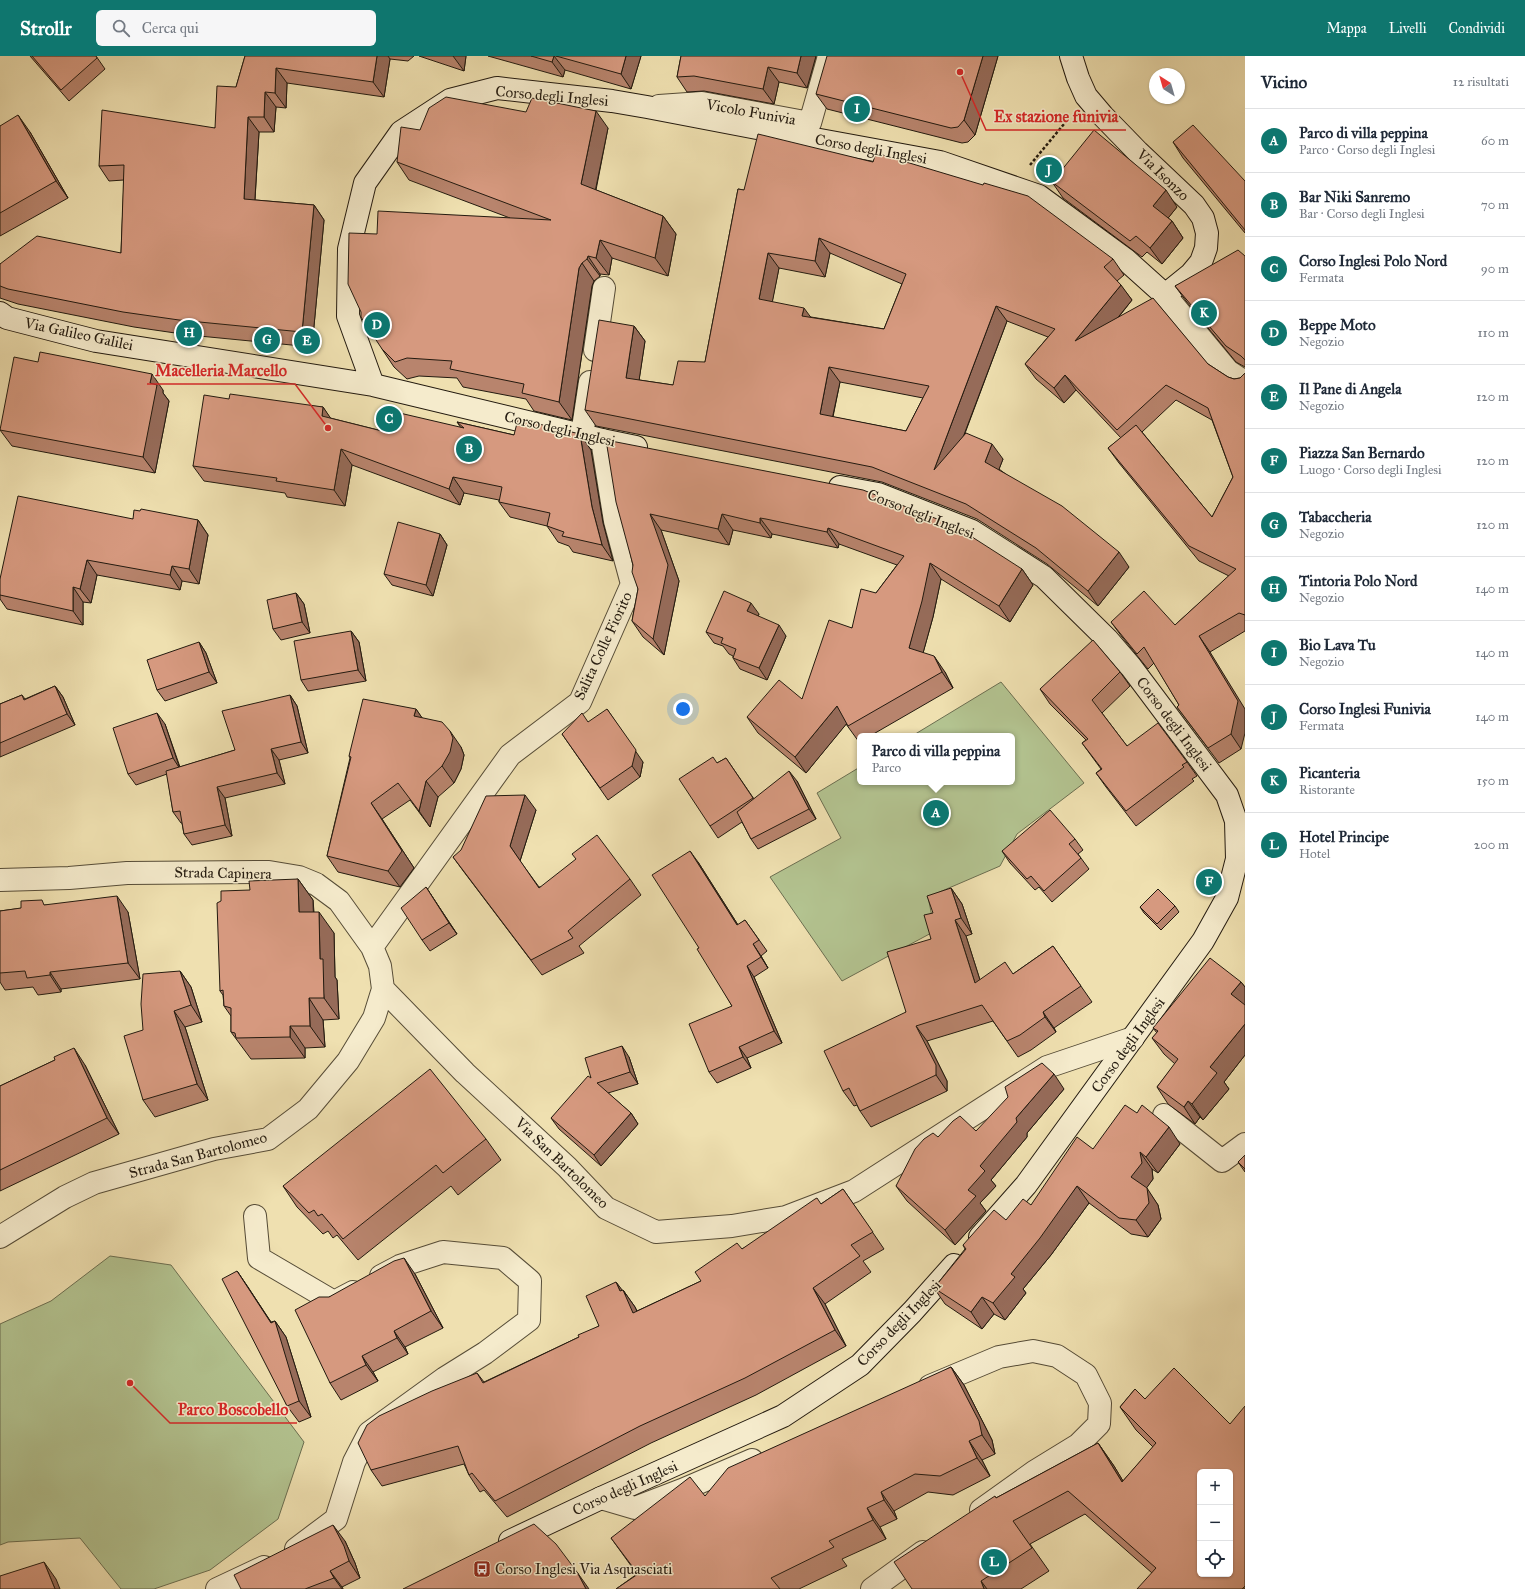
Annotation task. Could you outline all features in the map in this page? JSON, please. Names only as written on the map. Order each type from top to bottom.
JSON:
[{"type":"street","name":"Vicolo Funivia","points":[[647,107],[702,103],[810,123],[829,56]]},
{"type":"street","name":"Via Isonzo","points":[[1071,56],[1086,96],[1138,152],[1194,205],[1203,218],[1207,233],[1206,248],[1201,262],[1191,274],[1165,295]]},
{"type":"street","name":"Corso degli Inglesi","points":[[654,450],[592,437],[373,385],[348,316],[349,249],[365,183],[401,132],[450,100],[497,88],[612,101],[940,162],[1039,196],[1125,259],[1165,295],[1228,371],[1245,382]]},
{"type":"street","points":[[592,437],[604,288]]},
{"type":"street","name":"Via Galileo Galilei","points":[[0,313],[7,318],[96,341],[373,385]]},
{"type":"street","name":"Salita Colle Fiorito","points":[[372,947],[510,755],[580,702],[632,584],[592,437]]},
{"type":"street","name":"Corso degli Inglesi","points":[[494,1548],[783,1416],[860,1365],[912,1312],[1026,1185],[1203,940],[1227,898],[1237,859],[1236,821],[1227,795],[1131,667],[1106,638],[1044,577],[972,531],[878,494],[824,484]]},
{"type":"street","name":"Strada Capinera","points":[[0,880],[69,878],[135,873],[269,872],[299,877],[316,884],[339,901],[372,947],[380,966],[383,989]]},
{"type":"street","name":"Via San Bartolomeo","points":[[383,989],[465,1073],[568,1167],[606,1208],[656,1232],[732,1226],[786,1217],[854,1191],[1047,1067],[1133,1038]]},
{"type":"street","name":"Strada San Bartolomeo","points":[[0,1237],[65,1197],[94,1183],[214,1149],[268,1139],[308,1108],[348,1061],[374,1018],[383,989]]},
{"type":"street","points":[[1164,1115],[1222,1161],[1245,1144]]},
{"type":"street","points":[[217,1589],[285,1558],[336,1519],[354,1462],[369,1433],[445,1378],[485,1353],[529,1320],[530,1281],[503,1258],[443,1252],[400,1266],[334,1302],[259,1258],[255,1216]]},
{"type":"street","points":[[911,1394],[999,1357],[1033,1351],[1057,1356],[1086,1375],[1100,1403],[1099,1424],[1078,1445],[1034,1472],[964,1522]]},
{"type":"street","points":[[601,1498],[635,1508],[771,1453]]},
{"type":"street","points":[[872,1589],[938,1541]]},
{"type":"path","points":[[1012,187],[1086,96]]},
{"type":"green space","points":[[1001,682],[1084,783],[1017,834],[1000,866],[928,897],[935,931],[842,981],[770,877],[841,838],[817,793],[857,769],[857,785],[1015,785],[1015,733],[917,733]]},
{"type":"green space","points":[[110,1256],[171,1265],[304,1442],[278,1519],[210,1570],[154,1589],[121,1589],[80,1538],[8,1542],[0,1545],[0,1324],[51,1301]]},
{"type":"building","points":[[32,56],[96,56],[97,58],[61,90]]},
{"type":"building","points":[[245,56],[377,56],[373,82],[276,68],[275,93],[265,92],[264,117],[248,117],[244,199],[314,205],[302,332],[179,320],[123,312],[8,289],[0,286],[0,264],[37,236],[121,253],[124,165],[99,166],[102,110],[215,128],[217,86],[236,87]]},
{"type":"building","points":[[531,56],[554,56],[552,62]]},
{"type":"building","points":[[556,56],[626,56],[621,74]]},
{"type":"building","points":[[681,56],[801,56],[797,73],[768,67],[763,89],[694,76],[677,77]]},
{"type":"building","points":[[827,56],[983,56],[964,120],[958,127],[951,128],[816,94]]},
{"type":"building","points":[[446,97],[526,112],[532,98],[596,111],[581,184],[663,216],[655,258],[600,240],[596,258],[588,256],[579,268],[559,402],[522,393],[524,384],[450,369],[452,361],[407,358],[395,362],[382,349],[361,317],[361,312],[348,284],[349,233],[377,234],[378,211],[551,220],[397,162],[401,127],[420,130],[429,108]]},
{"type":"building","points":[[18,115],[56,181],[0,213],[0,126]]},
{"type":"building","points":[[1193,125],[1245,181],[1245,230],[1173,142]]},
{"type":"building","points":[[1094,130],[1166,190],[1153,206],[1172,221],[1150,248],[1136,236],[1130,241],[1052,182]]},
{"type":"building","points":[[758,134],[873,162],[876,153],[983,185],[984,183],[1028,196],[1113,259],[1104,267],[1121,285],[1075,341],[1153,298],[1208,364],[1228,377],[1234,379],[1240,378],[1245,373],[1245,615],[1239,613],[1199,636],[1238,701],[1231,734],[1208,748],[1177,707],[1179,705],[1144,647],[1137,654],[1111,622],[1144,591],[1175,625],[1236,569],[1189,546],[1108,448],[1136,425],[1212,517],[1233,477],[1208,408],[1166,385],[1117,430],[1065,375],[1054,388],[1025,364],[1055,329],[996,306],[934,470],[966,433],[992,444],[985,462],[1062,506],[1119,552],[1088,591],[1036,548],[966,504],[872,467],[585,410],[599,320],[634,326],[626,378],[673,385],[678,361],[705,362],[738,189],[744,190]],"holes":[[[819,238],[906,274],[884,329],[802,316],[804,308],[759,299],[768,253],[815,261]],[[829,367],[929,386],[906,431],[820,414]]]},
{"type":"building","points":[[1238,250],[1245,256],[1245,360],[1226,346],[1175,286]]},
{"type":"building","points":[[40,352],[152,374],[150,383],[157,385],[143,457],[0,430],[14,357],[38,362]]},
{"type":"building","points":[[230,394],[323,407],[322,416],[386,432],[391,411],[464,428],[457,422],[514,435],[518,419],[580,434],[592,507],[602,545],[562,536],[564,532],[547,526],[550,513],[499,502],[502,487],[453,477],[449,489],[341,449],[334,490],[276,481],[277,478],[193,466],[204,395],[229,399]]},
{"type":"building","points":[[606,440],[863,490],[955,526],[1022,569],[999,606],[930,563],[922,601],[909,648],[934,656],[942,672],[848,726],[837,706],[795,757],[747,717],[779,680],[802,699],[829,620],[852,628],[861,589],[876,593],[904,556],[828,528],[827,532],[766,519],[760,518],[760,523],[722,514],[718,529],[650,514],[668,565],[653,639],[632,621],[638,589],[632,572],[633,565],[616,502]]},
{"type":"building","points":[[18,496],[133,519],[134,510],[140,511],[141,509],[198,520],[189,569],[172,566],[170,575],[87,560],[80,589],[73,587],[73,611],[0,595],[0,579]]},
{"type":"building","points":[[398,522],[440,534],[426,585],[384,574]]},
{"type":"building","points":[[724,591],[751,603],[747,611],[779,625],[759,668],[733,658],[736,649],[721,643],[723,638],[706,632]]},
{"type":"building","points":[[296,593],[302,622],[273,629],[267,600]]},
{"type":"building","points":[[351,631],[358,670],[301,680],[294,641]]},
{"type":"building","points":[[1093,640],[1120,672],[1092,700],[1127,746],[1158,723],[1187,762],[1182,765],[1184,767],[1126,811],[1096,773],[1102,769],[1082,743],[1088,739],[1040,689]]},
{"type":"building","points":[[199,642],[209,672],[157,690],[147,660]]},
{"type":"building","points":[[55,686],[67,714],[0,743],[0,704],[22,695],[24,700]]},
{"type":"building","points":[[290,695],[301,742],[271,749],[277,773],[217,787],[225,825],[184,834],[180,811],[173,812],[166,771],[235,750],[222,711]]},
{"type":"building","points":[[363,699],[416,709],[414,716],[442,722],[450,731],[453,738],[450,752],[442,766],[426,781],[419,811],[398,783],[371,803],[402,851],[388,871],[327,856],[351,757],[349,756]]},
{"type":"building","points":[[607,709],[636,750],[632,766],[600,788],[562,734],[582,713],[588,722]]},
{"type":"building","points":[[157,713],[173,758],[128,774],[113,728]]},
{"type":"building","points":[[713,757],[717,763],[726,758],[753,798],[710,826],[679,779]]},
{"type":"building","points":[[789,771],[809,809],[751,839],[737,812]]},
{"type":"building","points":[[525,795],[510,846],[539,888],[576,859],[572,854],[597,835],[630,879],[568,931],[573,938],[531,960],[453,857],[461,850],[486,796]]},
{"type":"building","points":[[1050,810],[1075,839],[1069,844],[1081,858],[1044,891],[1031,876],[1027,879],[1002,851]]},
{"type":"building","points":[[690,851],[737,925],[745,920],[759,940],[753,944],[761,957],[747,966],[774,1031],[739,1047],[743,1057],[709,1072],[689,1024],[732,1006],[697,949],[699,948],[652,875]]},
{"type":"building","points":[[298,879],[299,912],[319,912],[320,959],[323,959],[324,998],[309,998],[310,1026],[290,1026],[290,1037],[236,1038],[235,1033],[231,1032],[231,1008],[224,1006],[223,990],[220,991],[217,903],[221,901],[221,891],[250,890],[249,881]]},
{"type":"building","points":[[426,887],[449,923],[422,940],[401,908]]},
{"type":"building","points":[[951,888],[961,918],[955,920],[975,983],[1005,962],[1013,974],[1053,946],[1081,986],[1043,1012],[1045,1017],[1020,1035],[1007,1041],[982,1005],[916,1026],[936,1065],[936,1075],[860,1111],[849,1088],[843,1091],[824,1051],[906,1012],[887,952],[931,939],[924,915],[933,913],[927,896]]},
{"type":"building","points":[[1158,889],[1175,906],[1157,924],[1140,907]]},
{"type":"building","points":[[117,896],[128,963],[50,972],[50,975],[27,978],[25,971],[0,973],[0,911],[21,908],[21,901],[42,900],[44,905]]},
{"type":"building","points":[[1210,958],[1241,982],[1231,994],[1245,1005],[1245,1024],[1210,1067],[1217,1073],[1192,1104],[1188,1101],[1184,1107],[1157,1087],[1178,1059],[1152,1038],[1158,1031],[1153,1028]]},
{"type":"building","points":[[180,971],[191,1005],[174,1011],[197,1084],[143,1100],[124,1036],[143,1030],[141,1004],[143,974]]},
{"type":"building","points":[[622,1046],[630,1072],[597,1083],[631,1113],[594,1155],[551,1118],[588,1076],[591,1078],[585,1058]]},
{"type":"building","points":[[74,1048],[107,1118],[0,1170],[0,1086],[55,1060],[54,1057]]},
{"type":"building","points":[[1042,1063],[1054,1074],[1016,1118],[1017,1122],[980,1166],[985,1171],[968,1190],[976,1196],[945,1230],[896,1186],[915,1149],[924,1139],[933,1133],[938,1137],[953,1121],[960,1116],[976,1131],[1008,1097],[1005,1087]]},
{"type":"building","points":[[430,1069],[486,1139],[443,1173],[436,1165],[343,1239],[322,1214],[318,1216],[314,1210],[309,1213],[283,1186]]},
{"type":"building","points":[[1125,1105],[1137,1113],[1142,1105],[1169,1127],[1146,1157],[1140,1152],[1142,1163],[1131,1177],[1147,1188],[1149,1203],[1136,1220],[1119,1218],[1077,1186],[1040,1238],[1011,1274],[1015,1277],[993,1303],[982,1297],[971,1312],[934,1288],[966,1249],[963,1245],[994,1210],[1006,1220],[1023,1199],[1031,1205],[1077,1137],[1093,1149]]},
{"type":"building","points":[[1245,1155],[1245,1169],[1238,1162]]},
{"type":"building","points":[[843,1189],[873,1232],[851,1245],[860,1256],[813,1288],[835,1330],[745,1378],[640,1426],[495,1501],[472,1473],[469,1475],[458,1446],[371,1470],[358,1443],[367,1425],[379,1416],[432,1391],[477,1373],[483,1383],[599,1326],[586,1296],[616,1282],[620,1291],[623,1290],[633,1313],[701,1281],[695,1272],[737,1243],[742,1249],[815,1199],[817,1198],[821,1204]]},
{"type":"building","points":[[404,1258],[431,1311],[394,1331],[397,1338],[362,1356],[366,1365],[330,1383],[295,1310],[319,1297],[329,1297],[394,1261]]},
{"type":"building","points":[[237,1271],[271,1323],[275,1321],[299,1401],[287,1406],[222,1279]]},
{"type":"building","points":[[951,1367],[979,1421],[982,1435],[969,1441],[977,1458],[940,1476],[915,1474],[881,1492],[884,1500],[867,1508],[873,1520],[829,1541],[834,1547],[771,1578],[780,1589],[616,1589],[638,1574],[611,1538],[690,1477],[705,1496],[728,1468]]},
{"type":"building","points":[[1174,1368],[1230,1424],[1245,1406],[1245,1586],[1242,1589],[1137,1589],[1156,1568],[1068,1491],[1013,1521],[1032,1548],[981,1581],[984,1589],[912,1589],[894,1562],[995,1496],[996,1498],[1098,1443],[1122,1482],[1156,1443],[1120,1407],[1135,1389],[1145,1399]]},
{"type":"building","points":[[534,1524],[556,1544],[577,1572],[586,1589],[403,1589]]},
{"type":"building","points":[[333,1525],[344,1546],[349,1561],[330,1571],[334,1578],[305,1589],[241,1589],[234,1575]]},
{"type":"building","points":[[44,1562],[55,1589],[0,1589],[0,1576]]},
{"type":"place","name":"Ex stazione funivia","points":[[960,72]]},
{"type":"place","name":"Bio Lava Tu","points":[[857,109]]},
{"type":"place","name":"Corso Inglesi Funivia","points":[[1049,170]]},
{"type":"place","name":"Picanteria","points":[[1204,313]]},
{"type":"place","name":"Beppe Moto","points":[[377,325]]},
{"type":"place","name":"Tintoria Polo Nord","points":[[189,333]]},
{"type":"place","name":"Tabaccheria","points":[[267,340]]},
{"type":"place","name":"Il Pane di Angela","points":[[307,341]]},
{"type":"place","name":"Corso Inglesi Polo Nord","points":[[389,419]]},
{"type":"place","name":"Macelleria Marcello","points":[[328,428]]},
{"type":"place","name":"Bar Niki Sanremo","points":[[469,449]]},
{"type":"place","name":"Parco di villa peppina","points":[[936,813]]},
{"type":"place","name":"Piazza San Bernardo","points":[[1209,882]]},
{"type":"place","name":"Parco Boscobello","points":[[130,1383]]},
{"type":"place","name":"Hotel Principe","points":[[994,1562]]},
{"type":"place","name":"Corso Inglesi Via Asquasciati","points":[[482,1569]]}]
